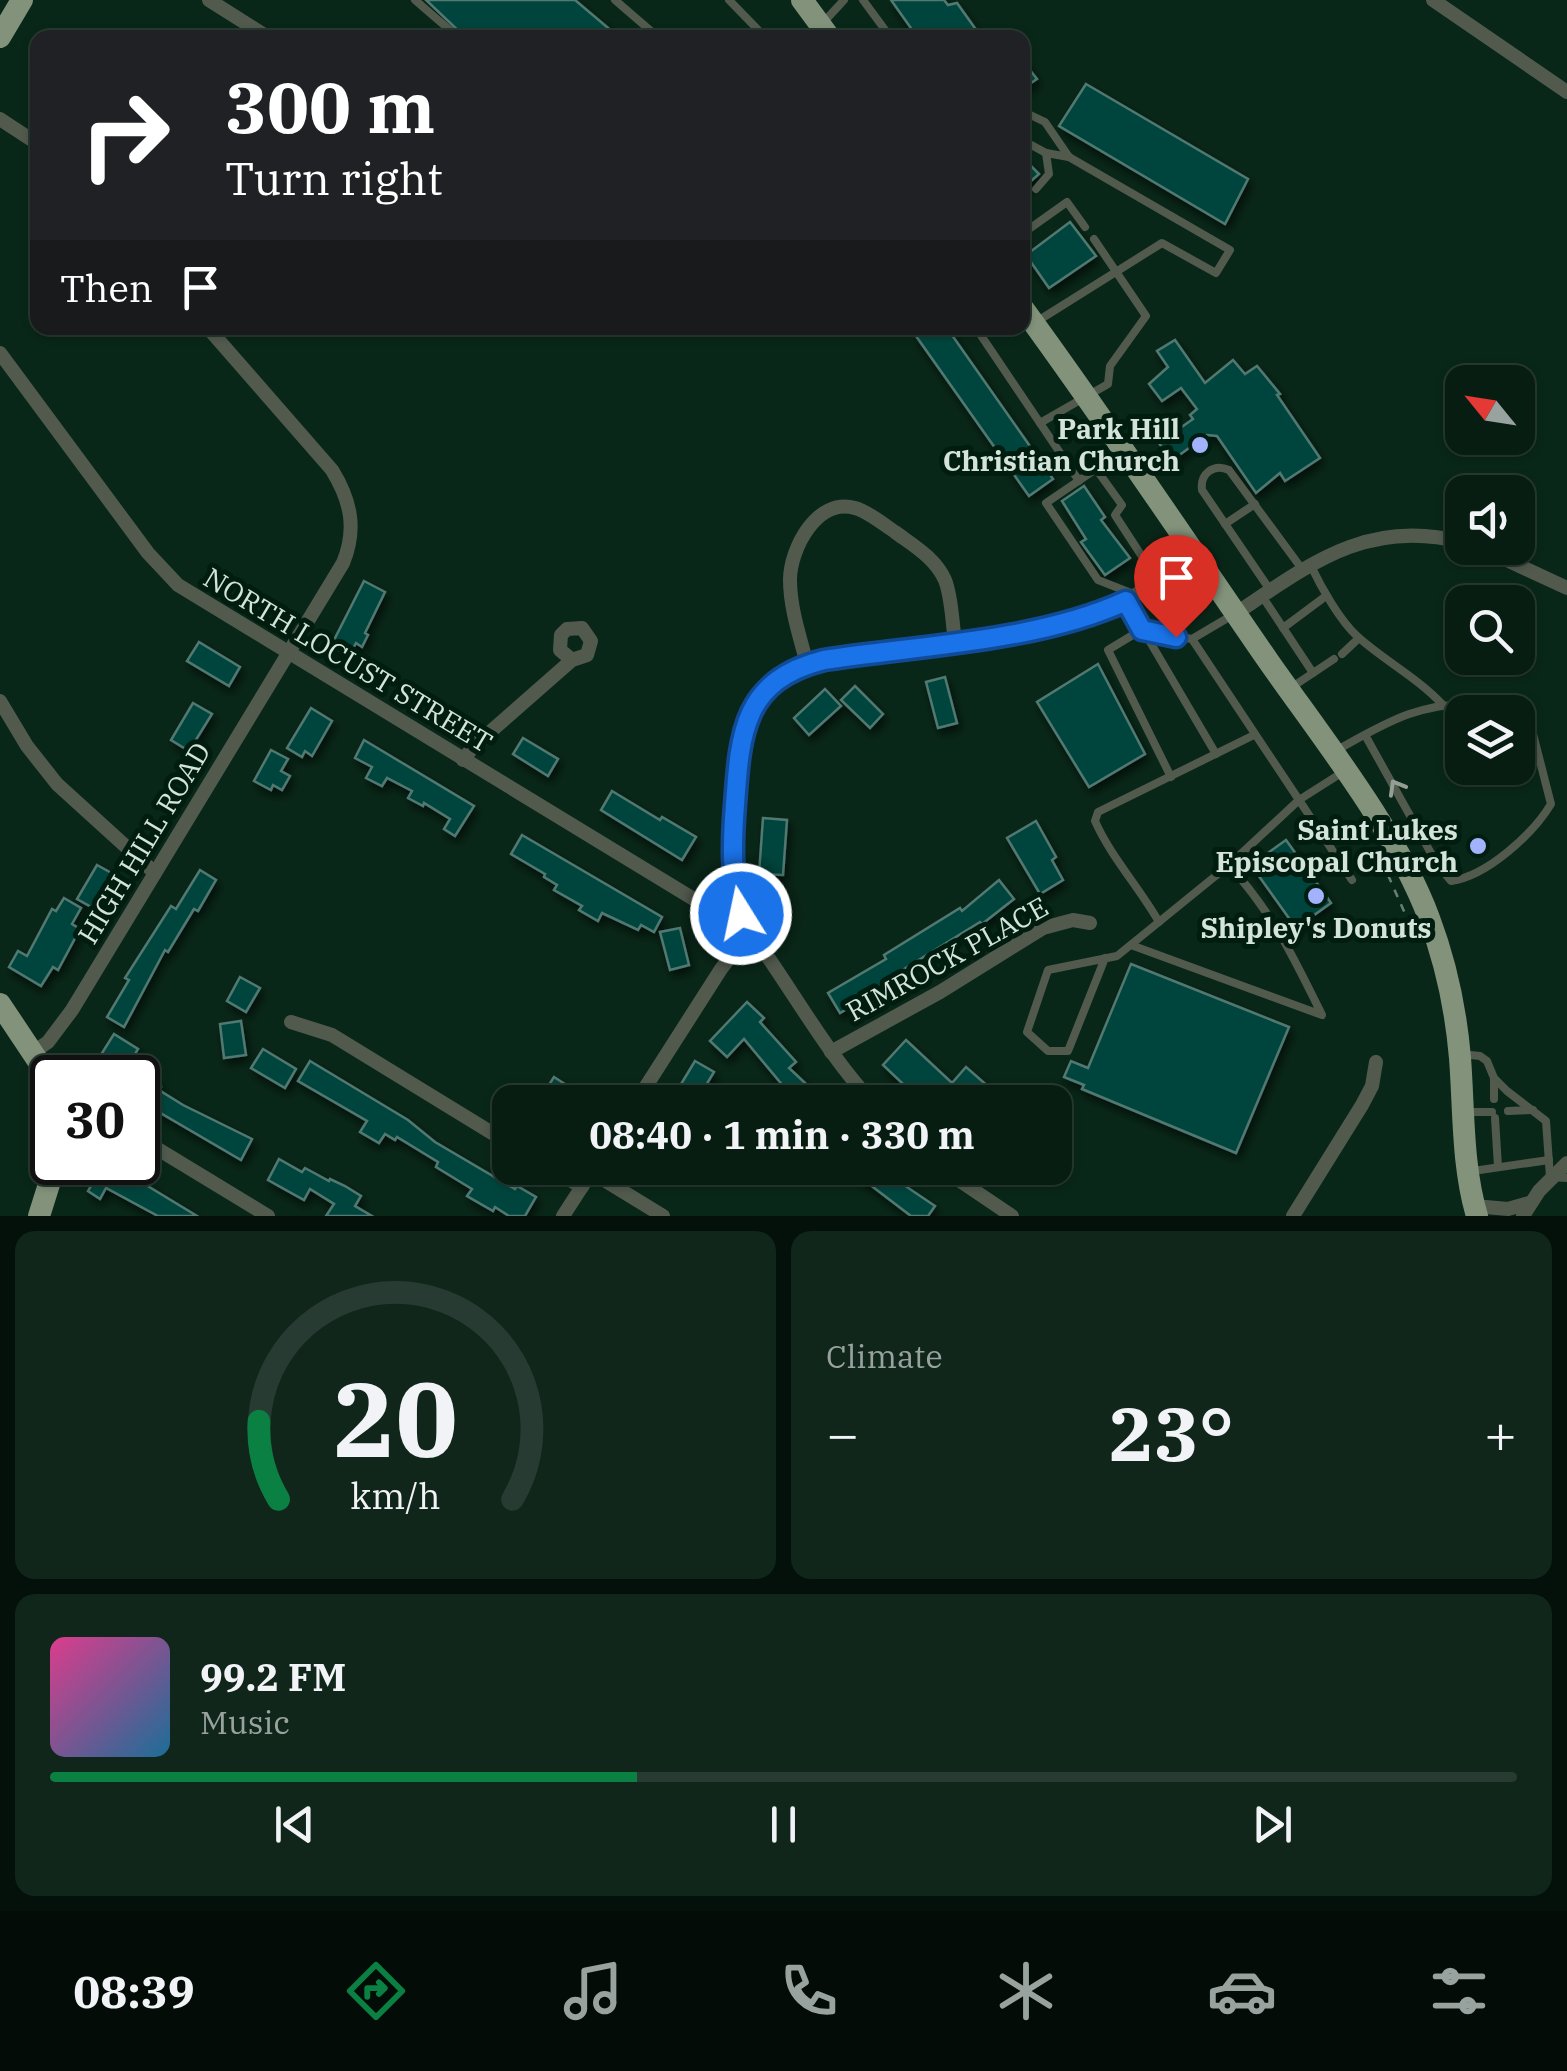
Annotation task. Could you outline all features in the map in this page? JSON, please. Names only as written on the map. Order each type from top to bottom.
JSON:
[{"type":"main road","points":[[0,37],[22,0]]},
{"type":"main road","points":[[802,0],[818,30]]},
{"type":"main road","points":[[1030,318],[1399,854],[1429,918],[1451,994],[1468,1172],[1476,1211]]},
{"type":"main road","points":[[0,1005],[36,1055]]},
{"type":"main road","points":[[39,1216],[49,1185]]},
{"type":"street","points":[[209,0],[256,30]]},
{"type":"street","points":[[1433,0],[1567,92]]},
{"type":"street","points":[[0,119],[30,139]]},
{"type":"street","name":"HIGH HILL ROAD","points":[[34,1051],[48,1042],[72,1010],[347,553],[352,530],[347,496],[332,470],[214,335]]},
{"type":"street","name":"NORTH LOCUST STREET","points":[[0,353],[148,554],[195,598],[715,912],[747,927]]},
{"type":"street","points":[[807,664],[794,613],[792,567],[806,531],[818,518],[841,508],[855,508],[871,516],[933,561],[947,587],[955,641]]},
{"type":"street","points":[[1235,614],[1306,566],[1352,544],[1396,535],[1445,539]]},
{"type":"street","points":[[858,1085],[830,1052],[747,927],[738,903],[732,855],[739,746],[744,723],[756,701],[770,685],[807,664],[1071,623],[1131,598],[1196,556]]},
{"type":"street","points":[[1518,565],[1567,588]]},
{"type":"street","points":[[463,760],[572,660]]},
{"type":"street","points":[[0,701],[27,746],[57,784],[155,873]]},
{"type":"street","name":"RIMROCK PLACE","points":[[830,1052],[940,992],[1043,928],[1073,920],[1090,923]]},
{"type":"street","points":[[647,1085],[747,927]]},
{"type":"street","points":[[291,1022],[332,1035],[492,1133]]},
{"type":"street","points":[[1293,1216],[1372,1086],[1376,1062]]},
{"type":"street","points":[[160,1150],[268,1216]]},
{"type":"street","points":[[1476,1211],[1526,1210],[1550,1176],[1567,1163]]},
{"type":"street","points":[[564,1216],[582,1187],[579,1185]]},
{"type":"street","points":[[616,1185],[663,1216]]},
{"type":"street","points":[[966,1185],[1012,1216]]},
{"type":"lane","points":[[414,0],[450,30]]},
{"type":"lane","points":[[615,0],[650,30]]},
{"type":"lane","points":[[729,0],[758,30]]},
{"type":"lane","points":[[823,30],[844,0]]},
{"type":"lane","points":[[864,0],[885,30]]},
{"type":"lane","points":[[1030,115],[1045,122],[1069,157]]},
{"type":"lane","points":[[1030,144],[1046,153],[1069,157],[1230,250],[1216,272],[1162,243],[1116,274],[1030,314]]},
{"type":"lane","points":[[1036,189],[1049,174],[1046,153]]},
{"type":"lane","points":[[1030,228],[1066,202],[1085,227]]},
{"type":"lane","points":[[1040,422],[1108,384],[1110,366],[1146,316],[1094,239]]},
{"type":"lane","points":[[981,335],[1079,480]]},
{"type":"lane","points":[[1158,581],[1115,516],[1122,506],[1096,469],[1046,503],[1098,580],[1131,598],[1142,630],[1216,754]]},
{"type":"lane","points":[[1314,673],[1202,490],[1201,482],[1208,471],[1228,470],[1359,638],[1443,704]]},
{"type":"lane","points":[[1225,524],[1255,504]]},
{"type":"lane","points":[[1283,628],[1326,596]]},
{"type":"lane","points":[[1171,776],[1108,650],[1142,630],[1192,639],[1235,614]]},
{"type":"lane","points":[[1288,689],[1359,638]]},
{"type":"lane","points":[[1192,639],[1352,880]]},
{"type":"lane","points":[[1106,958],[1068,1051],[1048,1051],[1028,1032],[1048,970],[1106,958],[1117,956],[1229,865],[1365,735],[1411,711],[1443,704]]},
{"type":"lane","points":[[1159,922],[1110,850],[1095,821],[1098,812],[1254,735]]},
{"type":"lane","points":[[1365,735],[1437,864],[1451,881],[1464,879],[1518,844],[1542,819],[1550,804],[1535,742]]},
{"type":"lane","points":[[1399,854],[1426,841]]},
{"type":"lane","points":[[1131,945],[1322,1015],[1280,928],[1229,865]]},
{"type":"lane","points":[[1459,1054],[1480,1056],[1487,1061],[1494,1078],[1494,1100]]},
{"type":"lane","points":[[1494,1078],[1546,1122],[1550,1176],[1567,1178]]},
{"type":"lane","points":[[1508,1111],[1534,1110]]},
{"type":"lane","points":[[1463,1112],[1494,1115],[1498,1167]]},
{"type":"lane","points":[[1468,1172],[1549,1160]]},
{"type":"path","points":[[1388,875],[1416,939]]},
{"type":"building","points":[[426,0],[575,0],[611,30],[458,30]]},
{"type":"building","points":[[891,0],[957,3],[976,30],[912,30]]},
{"type":"building","points":[[1086,84],[1248,179],[1225,224],[1059,126]]},
{"type":"building","points":[[1030,165],[1039,174],[1030,182]]},
{"type":"building","points":[[1070,222],[1096,256],[1049,288],[1030,261],[1030,252]]},
{"type":"building","points":[[952,335],[1053,479],[1029,496],[916,336]]},
{"type":"building","points":[[1175,340],[1205,383],[1233,360],[1245,374],[1257,366],[1280,394],[1277,395],[1320,458],[1285,481],[1280,473],[1256,493],[1217,436],[1207,435],[1171,461],[1159,443],[1193,419],[1190,415],[1197,409],[1181,388],[1162,401],[1149,384],[1168,367],[1157,351]]},
{"type":"building","points":[[1084,486],[1105,517],[1101,520],[1130,558],[1105,575],[1081,542],[1086,539],[1062,501]]},
{"type":"building","points":[[364,581],[385,592],[362,647],[356,643],[349,656],[331,646]]},
{"type":"building","points":[[199,642],[240,667],[229,686],[187,661]]},
{"type":"building","points":[[1098,664],[1145,754],[1089,787],[1037,702]]},
{"type":"building","points":[[945,677],[957,723],[938,728],[926,682]]},
{"type":"building","points":[[855,686],[883,714],[870,728],[841,700]]},
{"type":"building","points":[[825,689],[841,706],[809,735],[794,718]]},
{"type":"building","points":[[193,703],[212,714],[189,751],[171,740]]},
{"type":"building","points":[[311,708],[332,721],[312,756],[305,751],[302,757],[287,748]]},
{"type":"building","points":[[523,738],[558,759],[548,776],[513,754]]},
{"type":"building","points":[[364,740],[474,806],[455,836],[444,829],[450,819],[408,798],[412,791],[387,778],[382,786],[366,778],[372,767],[355,758]]},
{"type":"building","points":[[271,750],[288,759],[281,771],[290,776],[282,790],[273,785],[271,790],[254,781]]},
{"type":"building","points":[[612,791],[696,837],[682,860],[601,810]]},
{"type":"building","points":[[763,818],[787,820],[783,875],[759,874]]},
{"type":"building","points":[[1036,821],[1056,857],[1052,860],[1063,880],[1040,894],[1007,838]]},
{"type":"building","points":[[522,835],[662,917],[654,932],[641,925],[638,930],[602,913],[598,921],[579,910],[582,906],[554,890],[557,885],[545,874],[511,854]]},
{"type":"building","points":[[1286,840],[1331,903],[1296,928],[1251,865]]},
{"type":"building","points":[[97,865],[115,875],[95,909],[77,899]]},
{"type":"building","points":[[200,870],[216,880],[198,911],[194,909],[168,952],[165,950],[124,1027],[107,1017],[129,980],[125,978],[171,906],[176,909]]},
{"type":"building","points":[[999,880],[1014,899],[982,924],[883,982],[886,986],[840,1013],[828,993],[960,908],[962,911]]},
{"type":"building","points":[[64,898],[81,908],[72,924],[80,929],[58,970],[53,967],[41,986],[9,967],[18,951],[27,956],[52,909],[56,911]]},
{"type":"building","points":[[680,928],[689,965],[670,970],[660,932]]},
{"type":"building","points":[[1131,964],[1289,1027],[1236,1153],[1082,1089],[1084,1085],[1064,1077],[1071,1061],[1088,1068]]},
{"type":"building","points":[[240,977],[260,988],[246,1012],[227,1001]]},
{"type":"building","points":[[747,1002],[764,1018],[760,1022],[796,1062],[789,1068],[807,1085],[782,1085],[744,1039],[727,1057],[710,1041]]},
{"type":"building","points":[[241,1021],[246,1055],[224,1058],[220,1024]]},
{"type":"building","points":[[114,1034],[138,1049],[134,1055],[102,1053]]},
{"type":"building","points":[[906,1040],[952,1083],[966,1067],[987,1085],[904,1085],[883,1065]]},
{"type":"building","points":[[263,1049],[296,1069],[285,1088],[251,1068]]},
{"type":"building","points":[[310,1061],[492,1175],[492,1185],[515,1189],[517,1186],[536,1197],[525,1216],[509,1216],[495,1207],[493,1211],[467,1196],[472,1189],[436,1167],[438,1162],[397,1137],[395,1140],[385,1134],[379,1143],[360,1132],[367,1121],[298,1081]]},
{"type":"building","points":[[695,1061],[714,1072],[706,1085],[680,1085]]},
{"type":"building","points":[[554,1077],[566,1085],[549,1085]]},
{"type":"building","points":[[160,1091],[252,1139],[241,1160],[160,1113]]},
{"type":"building","points":[[279,1159],[302,1172],[305,1168],[345,1186],[361,1196],[355,1206],[372,1216],[326,1216],[334,1204],[310,1189],[304,1200],[268,1180]]},
{"type":"building","points":[[92,1185],[146,1185],[197,1216],[158,1216],[106,1188],[100,1199],[88,1191]]},
{"type":"building","points":[[870,1185],[904,1185],[935,1206],[928,1216],[911,1216]]},
{"type":"place","name":"Park Hill Christian Church","points":[[1200,445]]},
{"type":"place","name":"Saint Lukes Episcopal Church","points":[[1478,846]]},
{"type":"place","name":"Shipley's Donuts","points":[[1316,896]]},
{"type":"route","points":[[741,914],[732,855],[739,746],[744,723],[756,701],[790,671],[824,660],[1071,623],[1126,601],[1142,630],[1176,637]]}]
